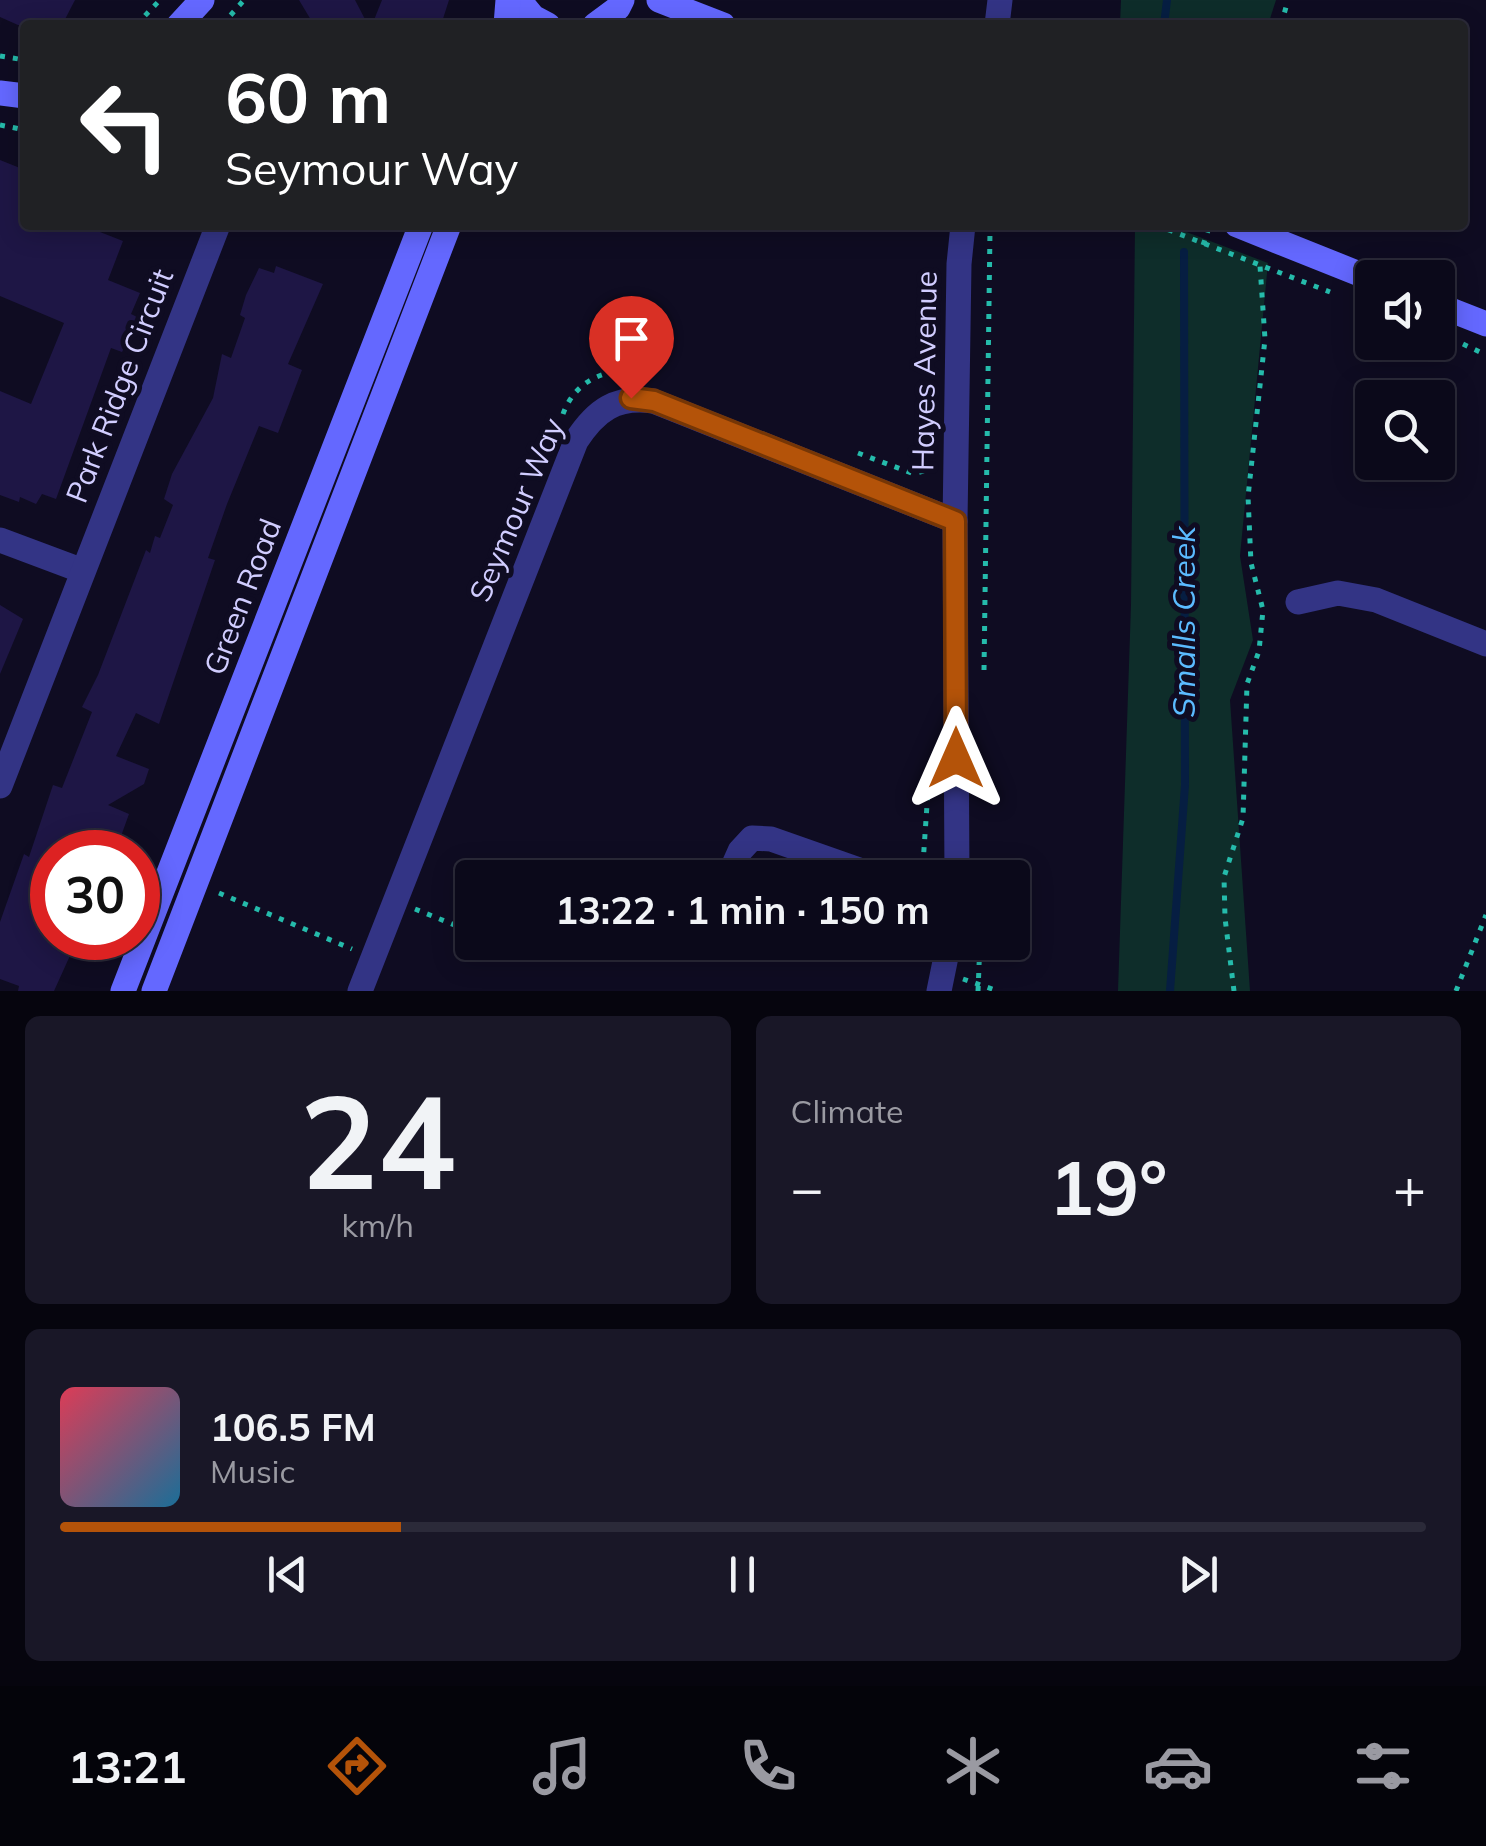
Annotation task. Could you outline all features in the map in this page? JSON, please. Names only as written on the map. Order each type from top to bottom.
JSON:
[{"type":"main road","points":[[184,20],[202,0]]},
{"type":"main road","points":[[519,0],[540,20]]},
{"type":"main road","points":[[602,20],[622,0]]},
{"type":"main road","points":[[658,0],[709,20]]},
{"type":"main road","name":"Green Road","points":[[123,991],[419,230]]},
{"type":"main road","name":"Green Road","points":[[154,991],[447,230]]},
{"type":"main road","points":[[1250,230],[1355,272]]},
{"type":"main road","points":[[1455,311],[1486,324]]},
{"type":"street","name":"Park Ridge Circuit","points":[[0,786],[216,230]]},
{"type":"street","name":"Hayes Avenue","points":[[957,860],[955,521],[962,230]]},
{"type":"street","name":"Seymour Way","points":[[360,991],[362,953],[395,901],[576,440],[590,420],[631,398],[654,401],[955,521]]},
{"type":"street","points":[[0,540],[83,571]]},
{"type":"street","points":[[1298,602],[1338,593],[1376,600],[1486,644]]},
{"type":"street","points":[[736,860],[752,838],[771,839],[831,860]]},
{"type":"path","points":[[141,20],[160,0]]},
{"type":"path","points":[[226,20],[244,0]]},
{"type":"path","points":[[984,678],[990,230]]},
{"type":"path","points":[[1168,230],[1335,294]]},
{"type":"path","points":[[1204,245],[1208,230]]},
{"type":"path","points":[[1234,991],[1224,918],[1224,877],[1243,818],[1246,684],[1259,651],[1263,610],[1251,564],[1248,497],[1265,339],[1260,266]]},
{"type":"path","points":[[561,419],[581,386],[593,378],[622,369],[662,379]]},
{"type":"path","points":[[842,447],[914,474],[926,470]]},
{"type":"path","points":[[196,883],[362,953]]},
{"type":"path","points":[[395,901],[455,925]]},
{"type":"path","points":[[1456,991],[1486,914]]},
{"type":"path","points":[[1476,939],[1486,945]]},
{"type":"path","points":[[346,962],[362,953]]},
{"type":"path","points":[[978,988],[979,960]]},
{"type":"path","points":[[940,981],[998,991]]},
{"type":"green space","points":[[1121,0],[1276,0],[1270,20],[1120,20]]},
{"type":"green space","points":[[1135,230],[1181,230],[1268,263],[1240,556],[1253,640],[1230,700],[1250,991],[1118,991],[1131,605]]},
{"type":"building","points":[[0,0],[75,0],[65,20],[20,20],[18,25],[0,17]]},
{"type":"building","points":[[299,0],[355,0],[365,20],[311,20]]},
{"type":"building","points":[[382,0],[449,0],[443,20],[374,20]]},
{"type":"building","points":[[0,160],[20,168],[20,230],[100,230],[123,241],[108,280],[140,293],[131,314],[139,318],[122,352],[111,348],[56,499],[42,494],[36,504],[0,495],[0,391],[31,404],[64,323],[0,296]]},
{"type":"building","points":[[276,266],[323,284],[288,364],[302,370],[278,433],[259,426],[227,504],[208,558],[215,560],[159,724],[136,713],[116,756],[149,769],[144,784],[108,805],[129,814],[123,830],[38,830],[53,785],[62,788],[92,712],[82,707],[146,550],[150,553],[155,536],[160,538],[173,505],[164,499],[172,474],[213,398],[222,354],[231,358],[245,318],[240,315],[246,295],[259,268],[274,273]]},
{"type":"building","points":[[0,605],[23,619],[0,674]]},
{"type":"building","points":[[24,854],[30,854],[30,960],[68,960],[54,991],[18,991],[19,986],[0,979],[0,922]]},
{"type":"waterway","name":"Smalls Creek","points":[[1165,20],[1167,0]]},
{"type":"waterway","name":"Smalls Creek","points":[[1170,991],[1185,785],[1184,252]]},
{"type":"route","points":[[631,398],[654,401],[955,521],[956,758]]}]
